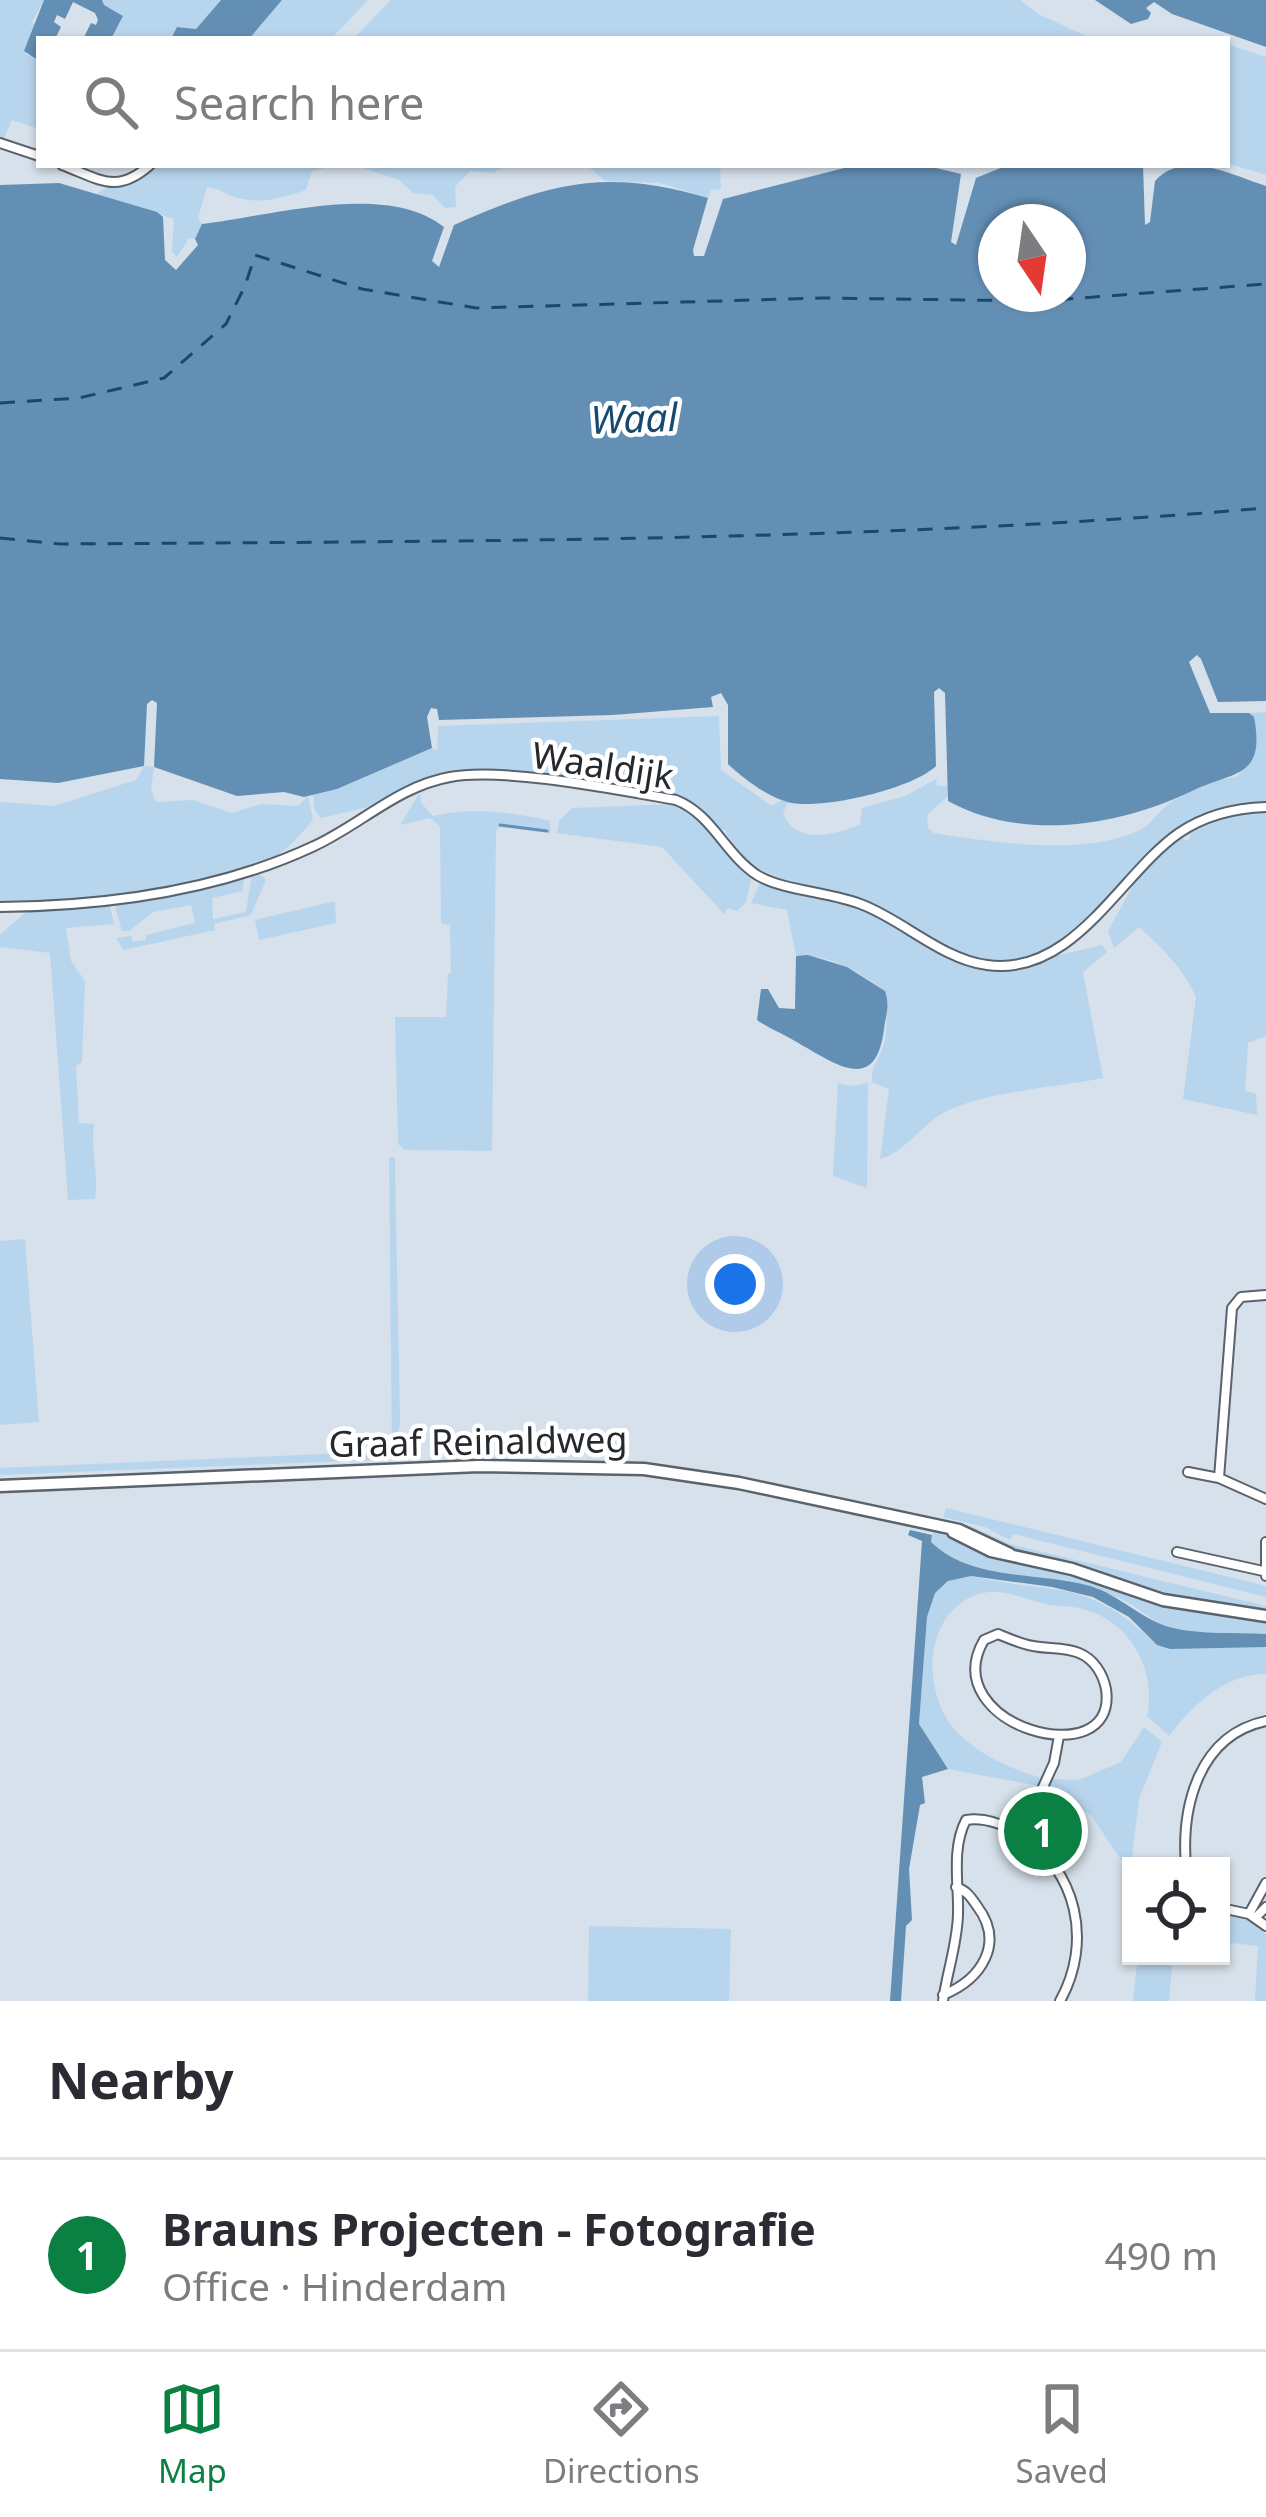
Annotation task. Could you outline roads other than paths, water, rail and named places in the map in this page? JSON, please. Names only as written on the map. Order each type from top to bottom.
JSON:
[{"type":"main road","name":"Graaf Reinaldweg","points":[[0,1486],[479,1466],[644,1469],[739,1483],[968,1532],[1010,1554],[1088,1573],[1185,1606],[1266,1616]]},
{"type":"street","points":[[0,143],[36,155]]},
{"type":"street","points":[[71,168],[120,184],[147,168]]},
{"type":"street","name":"Waaldijk","points":[[0,907],[111,898],[250,872],[310,849],[406,792],[447,777],[475,775],[676,800],[702,815],[757,875],[864,905],[962,958],[994,966],[1039,955],[1071,937],[1182,831],[1223,813],[1266,807]]},
{"type":"street","points":[[1219,1478],[1232,1308],[1241,1298],[1266,1295]]},
{"type":"street","points":[[1188,1472],[1219,1478],[1266,1499]]},
{"type":"street","points":[[1177,1552],[1265,1574],[1266,1542]]},
{"type":"street","points":[[998,1634],[1036,1647],[1075,1652],[1096,1667],[1106,1690],[1103,1711],[1082,1732],[1059,1736],[1020,1726],[986,1698],[976,1665],[983,1640],[998,1634]]},
{"type":"street","points":[[1186,1857],[1185,1824],[1204,1766],[1233,1733],[1266,1721]]},
{"type":"street","points":[[1021,1835],[1054,1763],[1059,1736]]},
{"type":"street","points":[[943,1998],[956,1939],[958,1852],[966,1820],[988,1820],[1021,1835],[1058,1869],[1075,1910],[1077,1954],[1060,2001]]},
{"type":"street","points":[[1252,1916],[1266,1882]]},
{"type":"street","points":[[943,1998],[976,1973],[992,1940],[981,1911],[956,1887]]},
{"type":"street","points":[[1252,1916],[1266,1907]]},
{"type":"street","points":[[1230,1910],[1266,1926]]},
{"type":"water","points":[[44,0],[102,0],[123,16],[113,36],[84,36],[98,20],[95,13],[73,2],[65,19],[57,15],[54,22],[61,27],[56,36],[36,36],[36,59],[24,51]]},
{"type":"water","points":[[221,0],[282,0],[252,36],[172,36],[177,27],[196,29]]},
{"type":"water","points":[[1095,0],[1266,0],[1266,47],[1172,14],[1154,2],[1146,8],[1151,13],[1148,19],[1131,24]]},
{"type":"water","name":"Waal","points":[[844,168],[936,168],[961,174],[951,242],[956,245],[976,178],[1001,168],[1143,168],[1145,225],[1150,222],[1155,181],[1177,168],[1212,168],[1266,186],[1266,701],[1218,702],[1201,659],[1197,655],[1189,662],[1210,713],[1254,717],[1255,752],[1243,770],[1164,803],[1102,820],[1039,825],[977,814],[948,801],[945,693],[939,688],[934,692],[936,766],[889,789],[825,803],[792,803],[775,797],[728,764],[728,705],[721,693],[711,697],[713,707],[613,715],[439,720],[437,709],[431,708],[427,717],[432,748],[337,789],[304,797],[284,792],[237,796],[154,767],[157,703],[152,700],[147,704],[144,766],[58,783],[0,779],[0,185],[59,183],[157,212],[163,217],[165,260],[176,270],[198,245],[195,239],[202,224],[360,204],[420,213],[444,227],[432,261],[439,267],[454,225],[555,188],[612,182],[708,198],[694,256],[704,256],[723,199]]},
{"type":"water","points":[[796,956],[847,967],[885,991],[887,1010],[880,1049],[864,1068],[841,1066],[757,1020],[761,989],[768,989],[779,1008],[795,1009]]},
{"type":"water","points":[[910,1530],[932,1535],[931,1542],[966,1564],[1090,1586],[1173,1628],[1266,1634],[1266,1647],[1170,1649],[1157,1645],[1129,1617],[1093,1597],[1052,1587],[971,1576],[948,1581],[935,1593],[927,1617],[919,1724],[948,1769],[922,1777],[925,1803],[920,1805],[909,1869],[912,1920],[906,1926],[901,2001],[890,2001],[922,1541],[908,1535]]},
{"type":"waterway","points":[[500,825],[547,831]]},
{"type":"place","name":"Brauns Projecten - Fotografie","points":[[1043,1831]]}]
